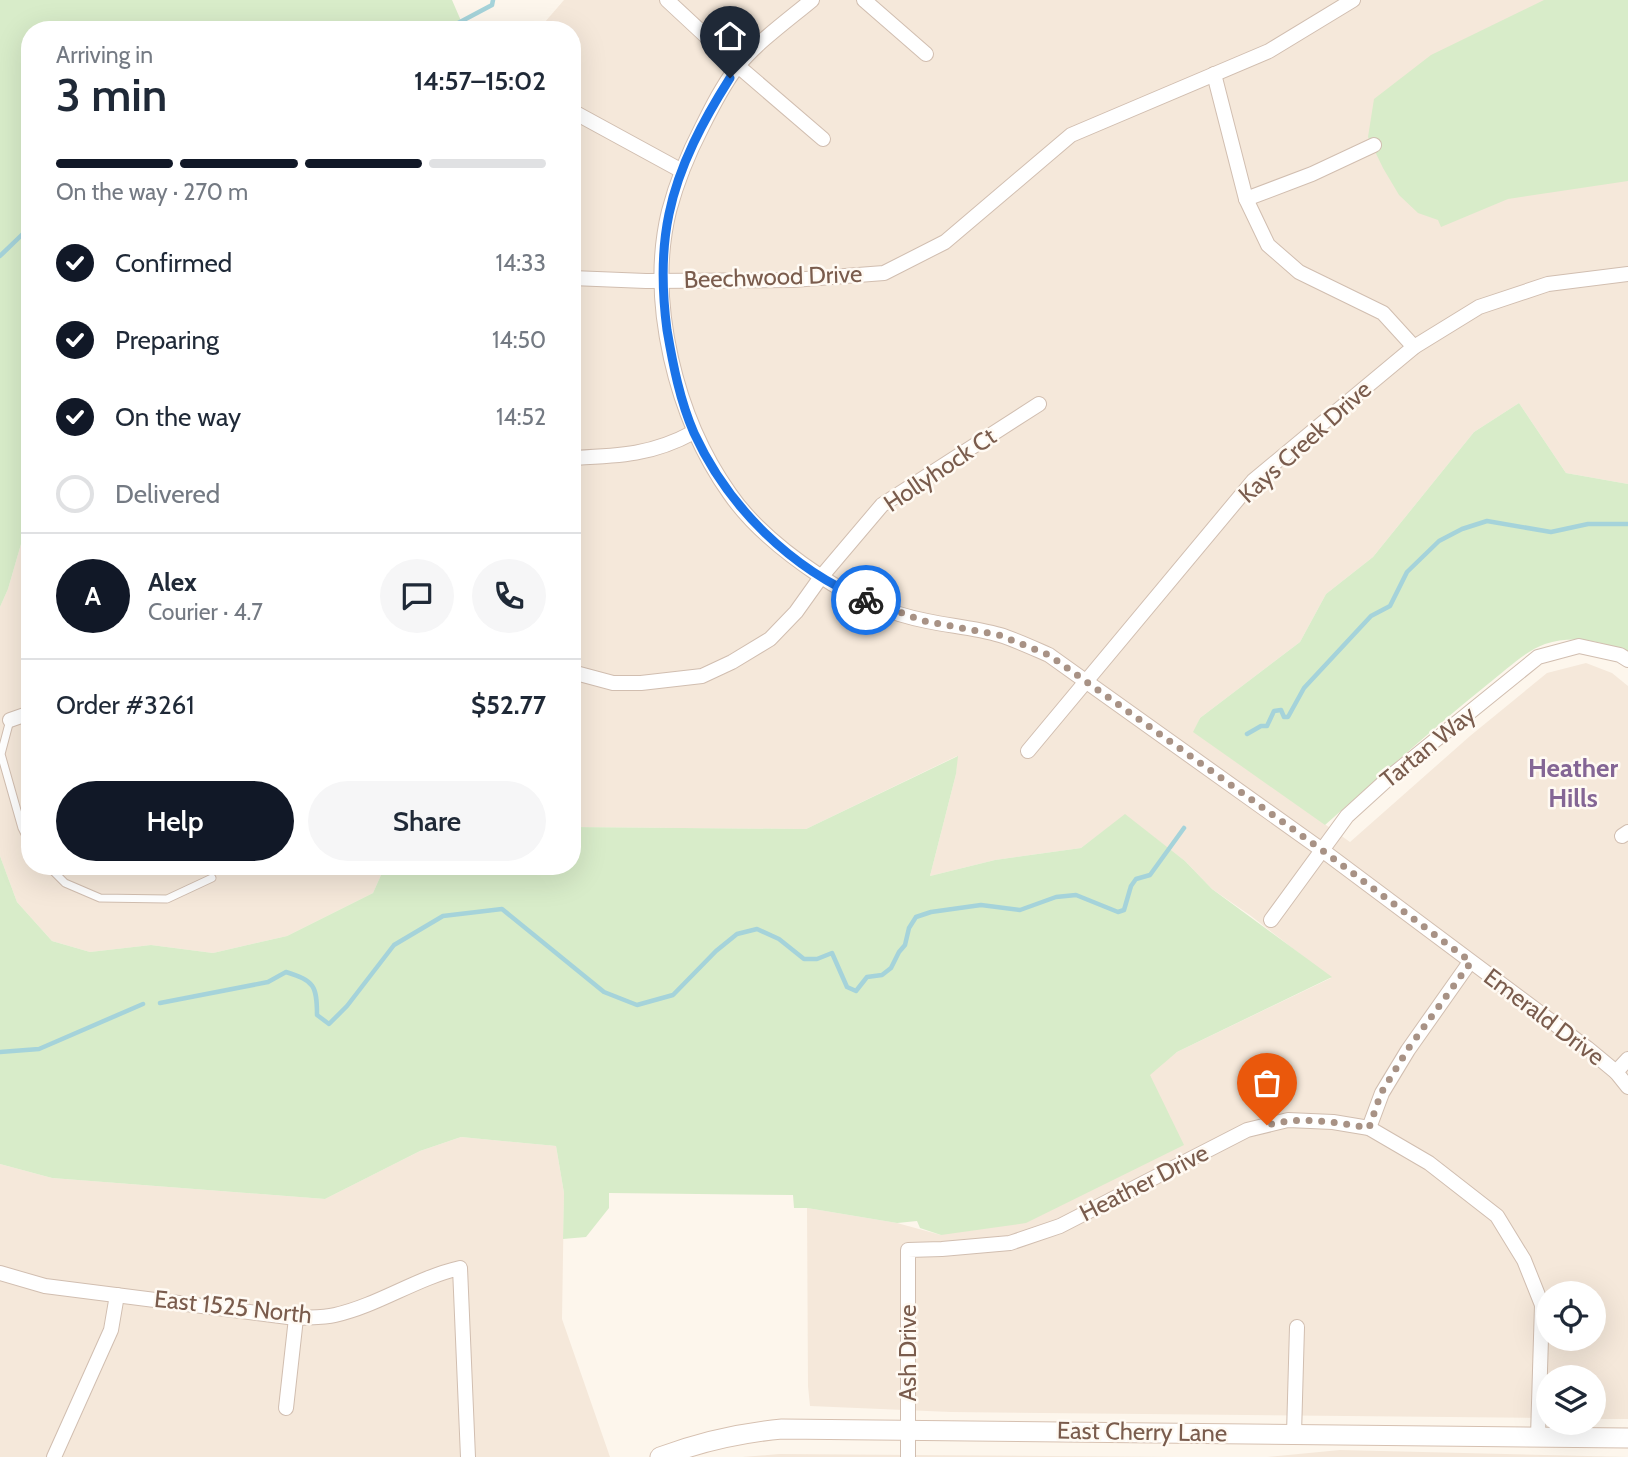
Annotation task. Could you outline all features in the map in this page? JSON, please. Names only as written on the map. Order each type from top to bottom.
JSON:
[{"type":"street","points":[[667,0],[823,139]]},
{"type":"street","name":"Emerald Drive","points":[[812,0],[738,66],[711,108],[682,171],[669,213],[664,241],[664,305],[681,395],[694,432],[731,496],[790,554],[821,577],[853,595],[885,609],[924,621],[999,635],[1049,655],[1322,850],[1587,1048],[1616,1072],[1628,1087]]},
{"type":"street","points":[[864,0],[926,54]]},
{"type":"street","name":"Beechwood Drive","points":[[581,278],[793,280],[884,273],[945,242],[1072,135],[1269,51],[1353,0]]},
{"type":"street","points":[[1214,74],[1246,199],[1268,245],[1299,272],[1383,313],[1414,347]]},
{"type":"street","points":[[581,116],[682,171]]},
{"type":"street","points":[[1246,199],[1312,174],[1374,145]]},
{"type":"street","name":"Kays Creek Drive","points":[[1028,751],[1253,481],[1414,347],[1479,307],[1548,284],[1628,274]]},
{"type":"street","name":"Hollyhock Ct","points":[[581,674],[613,683],[641,683],[702,676],[770,639],[796,612],[821,577],[882,505],[1039,404]]},
{"type":"street","points":[[581,457],[643,453],[694,432]]},
{"type":"street","name":"Tartan Way","points":[[1271,920],[1348,816],[1391,776],[1538,657],[1579,646],[1620,655],[1628,660]]},
{"type":"street","points":[[10,720],[21,716]]},
{"type":"street","points":[[1369,1128],[1381,1093],[1408,1049],[1471,962]]},
{"type":"street","points":[[1616,1072],[1628,1059]]},
{"type":"street","name":"Heather Drive","points":[[908,1250],[1010,1243],[1060,1226],[1247,1130],[1288,1120],[1333,1122],[1369,1128],[1429,1163],[1497,1216],[1524,1260],[1542,1305],[1538,1436]]},
{"type":"street","name":"Ash Drive","points":[[908,1250],[908,1457]]},
{"type":"street","name":"East 1525 North","points":[[0,1273],[45,1286],[296,1318],[333,1316],[365,1306],[441,1272],[460,1268],[468,1457]]},
{"type":"street","points":[[54,1457],[111,1330],[117,1295]]},
{"type":"street","points":[[286,1408],[296,1318]]},
{"type":"street","points":[[1294,1434],[1297,1327]]},
{"type":"street","name":"East Cherry Lane","points":[[660,1457],[702,1442],[745,1432],[782,1429],[1628,1438]]},
{"type":"lane","points":[[10,720],[1,754],[21,824]]},
{"type":"lane","points":[[57,875],[65,883],[100,898],[167,899],[212,878]]},
{"type":"shaded area","points":[[564,0],[1628,0],[1628,484],[1566,473],[1519,403],[1474,432],[1373,557],[1326,594],[1300,642],[1200,718],[1194,732],[1350,842],[1470,736],[1547,673],[1586,663],[1612,673],[1628,686],[1628,1419],[1606,1419],[1606,1365],[1536,1365],[1536,1418],[951,1412],[810,1406],[807,1208],[897,1223],[941,1235],[1177,1052],[1331,978],[1212,889],[1185,861],[1125,815],[1081,848],[995,860],[930,876],[956,774],[957,756],[806,829],[581,827],[581,21],[546,21]]},
{"type":"shaded area","points":[[21,544],[21,875],[381,875],[373,893],[287,936],[213,953],[151,945],[90,952],[52,941],[17,902],[0,856],[0,607]]},
{"type":"shaded area","points":[[461,1137],[556,1146],[564,1193],[562,1319],[610,1457],[0,1457],[0,1164],[52,1178],[325,1199],[420,1151]]},
{"type":"shaded area","points":[[1340,1450],[1628,1457],[1267,1457]]},
{"type":"shaded area","points":[[779,1454],[1178,1457],[742,1457]]},
{"type":"green space","points":[[0,0],[452,0],[461,21],[21,21],[21,544],[0,607]]},
{"type":"green space","points":[[1544,0],[1628,0],[1628,181],[1508,199],[1441,227],[1438,220],[1418,213],[1399,195],[1383,168],[1368,137],[1374,99],[1431,55]]},
{"type":"green space","points":[[1519,403],[1566,473],[1628,484],[1628,654],[1588,640],[1556,641],[1530,651],[1446,718],[1325,825],[1193,732],[1200,718],[1300,642],[1326,594],[1373,557],[1474,432]]},
{"type":"green space","points":[[958,756],[956,774],[930,876],[995,860],[1081,848],[1125,814],[1185,861],[1212,889],[1332,977],[1177,1052],[1150,1075],[1184,1145],[1026,1223],[941,1235],[920,1228],[917,1221],[897,1223],[794,1208],[793,1195],[609,1193],[609,1208],[586,1237],[563,1239],[564,1193],[556,1146],[461,1137],[420,1151],[325,1199],[52,1178],[0,1164],[0,856],[17,902],[52,941],[90,952],[151,945],[213,953],[287,936],[373,893],[381,875],[581,875],[581,827],[806,829]]},
{"type":"waterway","points":[[462,21],[492,5],[493,0]]},
{"type":"waterway","points":[[0,256],[21,236]]},
{"type":"waterway","points":[[1247,734],[1261,726],[1267,726],[1274,711],[1281,710],[1284,717],[1288,717],[1304,688],[1371,616],[1390,606],[1407,572],[1439,541],[1462,529],[1487,521],[1551,532],[1588,524],[1628,524]]},
{"type":"waterway","points":[[160,1003],[268,982],[286,972],[303,978],[312,986],[315,991],[317,1015],[329,1024],[347,1006],[394,945],[443,916],[502,909],[604,992],[637,1005],[673,995],[716,951],[737,934],[757,929],[779,939],[804,959],[817,959],[832,953],[847,987],[856,991],[867,977],[882,975],[891,968],[905,945],[909,928],[916,917],[931,912],[981,905],[1020,910],[1056,897],[1076,895],[1118,912],[1124,910],[1131,886],[1136,879],[1150,875],[1184,828]]},
{"type":"waterway","points":[[0,1052],[39,1049],[143,1004]]},
{"type":"way so far","points":[[866,600],[924,621],[999,635],[1049,655],[1322,850],[1471,962],[1408,1049],[1381,1093],[1369,1128],[1333,1122],[1288,1120],[1267,1125]]},
{"type":"district","name":"Heather Hills","points":[[1573,783]]},
{"type":"route","points":[[730,78],[711,108],[679,178],[664,241],[664,305],[681,395],[694,432],[731,496],[790,554],[821,577],[866,600]]}]
